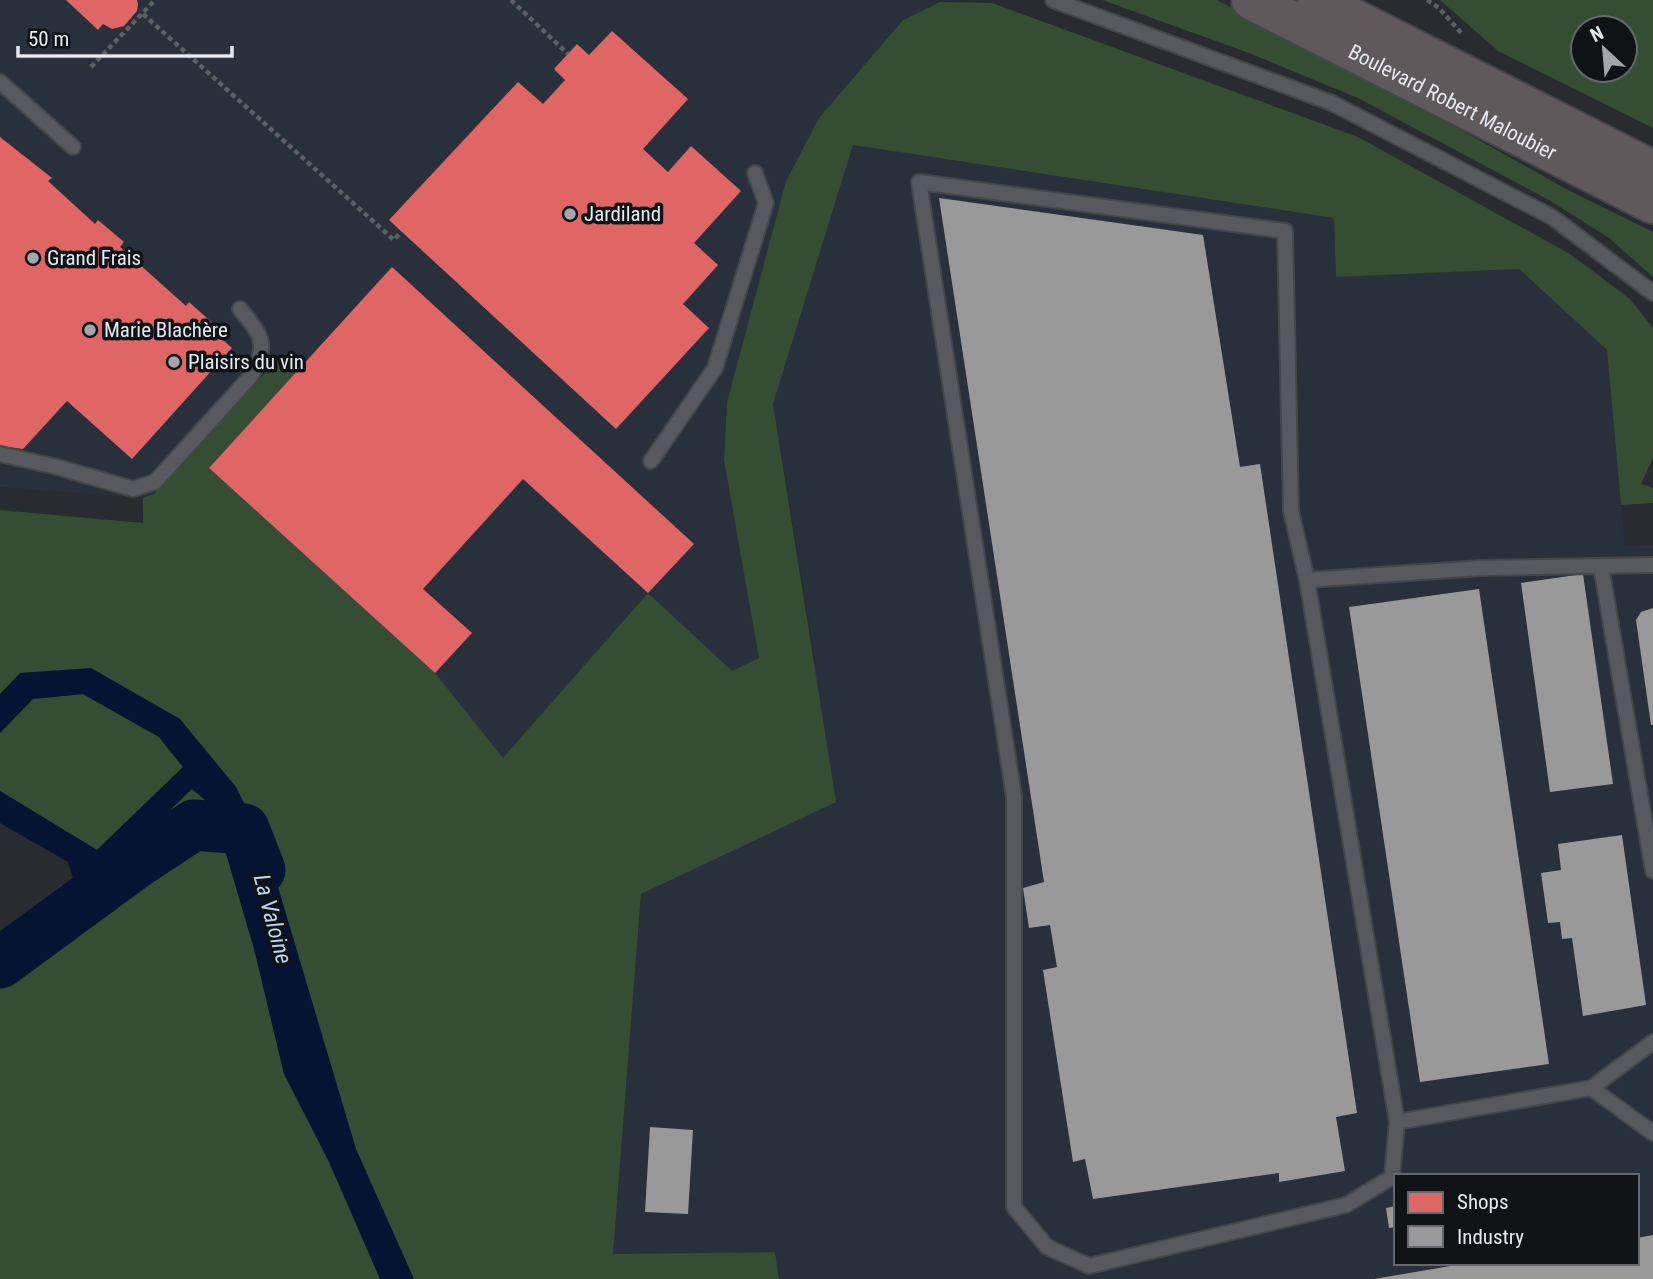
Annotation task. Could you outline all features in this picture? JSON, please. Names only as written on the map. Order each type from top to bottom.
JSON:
[{"type":"main road","name":"Boulevard Robert Maloubier","points":[[1251,0],[1653,204]]},
{"type":"main road","name":"Boulevard Robert Maloubier","points":[[1317,0],[1653,170]]},
{"type":"lane","points":[[1053,0],[1332,103],[1552,217],[1653,293]]},
{"type":"lane","points":[[0,82],[74,146]]},
{"type":"lane","points":[[652,461],[715,368],[766,203],[755,173]]},
{"type":"lane","points":[[919,183],[1285,231],[1291,511],[1307,580],[1397,1122],[1392,1177],[1346,1205],[1089,1266],[1046,1247],[1014,1207],[1014,797],[919,183]]},
{"type":"lane","points":[[0,454],[133,489],[155,482],[251,376],[260,360],[264,344],[256,328],[240,309]]},
{"type":"lane","points":[[1307,580],[1481,568],[1653,565]]},
{"type":"lane","points":[[1601,566],[1653,871]]},
{"type":"lane","points":[[1397,1122],[1591,1088],[1653,1042]]},
{"type":"lane","points":[[1591,1088],[1653,1133]]},
{"type":"path","points":[[91,67],[155,0]]},
{"type":"path","points":[[511,0],[568,54]]},
{"type":"path","points":[[1427,0],[1439,8],[1472,45]]},
{"type":"path","points":[[143,14],[394,240],[401,232]]},
{"type":"shaded area","points":[[0,0],[941,0],[903,20],[819,118],[786,181],[727,402],[724,460],[816,666],[773,404],[853,145],[1335,218],[1336,277],[1519,269],[1607,350],[1625,546],[1653,545],[1653,1279],[779,1279],[774,1252],[613,1254],[641,894],[143,523],[142,498],[0,487]]},
{"type":"green space","points":[[1102,0],[1217,0],[1334,59],[1568,190],[1653,232],[1653,277],[1609,238],[1549,200],[1358,98],[1249,53]]},
{"type":"green space","points":[[1440,0],[1653,0],[1653,128],[1498,51]]},
{"type":"green space","points":[[940,2],[992,3],[1358,137],[1570,254],[1630,299],[1653,328],[1653,458],[1641,484],[1653,488],[1653,503],[1621,505],[1607,350],[1519,269],[1336,277],[1334,218],[853,145],[773,404],[836,802],[641,894],[613,1254],[775,1252],[779,1279],[0,1279],[0,955],[199,765],[161,740],[183,767],[97,850],[0,791],[0,733],[32,699],[83,694],[148,731],[79,682],[0,699],[0,510],[143,523],[143,498],[154,494],[278,359],[295,374],[209,468],[435,673],[503,758],[648,593],[732,671],[759,658],[724,460],[727,402],[786,181],[819,118],[903,20]]},
{"type":"water","points":[[91,668],[180,719],[236,787],[267,850],[356,1149],[414,1279],[380,1279],[329,1162],[284,1074],[254,949],[212,806],[192,789],[0,974],[0,942],[73,878],[68,862],[0,823],[0,791],[97,850],[183,767],[159,737],[83,694],[33,699],[0,733],[0,694],[20,673]]},
{"type":"building: Shops","points":[[66,0],[137,0],[138,4],[137,11],[124,26],[112,29],[103,24],[98,30]]},
{"type":"building: Shops","name":"Jardiland","points":[[612,31],[688,99],[643,149],[668,172],[691,146],[741,191],[694,243],[718,265],[683,304],[709,328],[616,429],[389,220],[518,82],[543,104],[565,80],[554,69],[577,44],[589,55]]},
{"type":"building: Shops","points":[[0,137],[52,178],[48,181],[95,224],[98,220],[124,242],[120,247],[186,306],[189,302],[217,327],[213,331],[232,348],[132,459],[67,401],[23,449],[0,446]]},
{"type":"building: Shops","points":[[392,267],[694,544],[648,593],[523,479],[423,589],[472,633],[435,673],[209,468]]},
{"type":"building: Industry","points":[[939,198],[1203,235],[1240,467],[1260,464],[1357,1113],[1336,1117],[1345,1171],[1279,1182],[1279,1173],[1093,1199],[1085,1159],[1073,1162],[1043,970],[1057,967],[1050,925],[1029,928],[1023,888],[1044,882]]},
{"type":"building: Industry","points":[[1583,574],[1613,784],[1550,792],[1521,583]]},
{"type":"building: Industry","points":[[1479,589],[1549,1064],[1420,1082],[1349,607]]},
{"type":"building: Industry","points":[[1653,608],[1651,725],[1636,620],[1641,612]]},
{"type":"building: Industry","points":[[1622,835],[1646,1005],[1583,1016],[1572,938],[1562,939],[1560,922],[1548,923],[1541,873],[1561,870],[1558,844]]},
{"type":"building: Industry","points":[[650,1127],[693,1130],[688,1214],[645,1212]]},
{"type":"building: Industry","points":[[1394,1206],[1394,1227],[1389,1228],[1386,1208]]},
{"type":"building: Industry","points":[[1653,1235],[1653,1279],[1374,1279],[1456,1265],[1639,1265],[1639,1238]]},
{"type":"waterway","name":"La Valoine","points":[[0,963],[139,861],[194,825],[244,829],[260,870]]},
{"type":"place","name":"Jardiland","points":[[570,214]]},
{"type":"place","name":"Grand Frais","points":[[33,258]]},
{"type":"place","name":"Marie Blachère","points":[[90,330]]},
{"type":"place","name":"Plaisirs du vin","points":[[174,362]]}]
